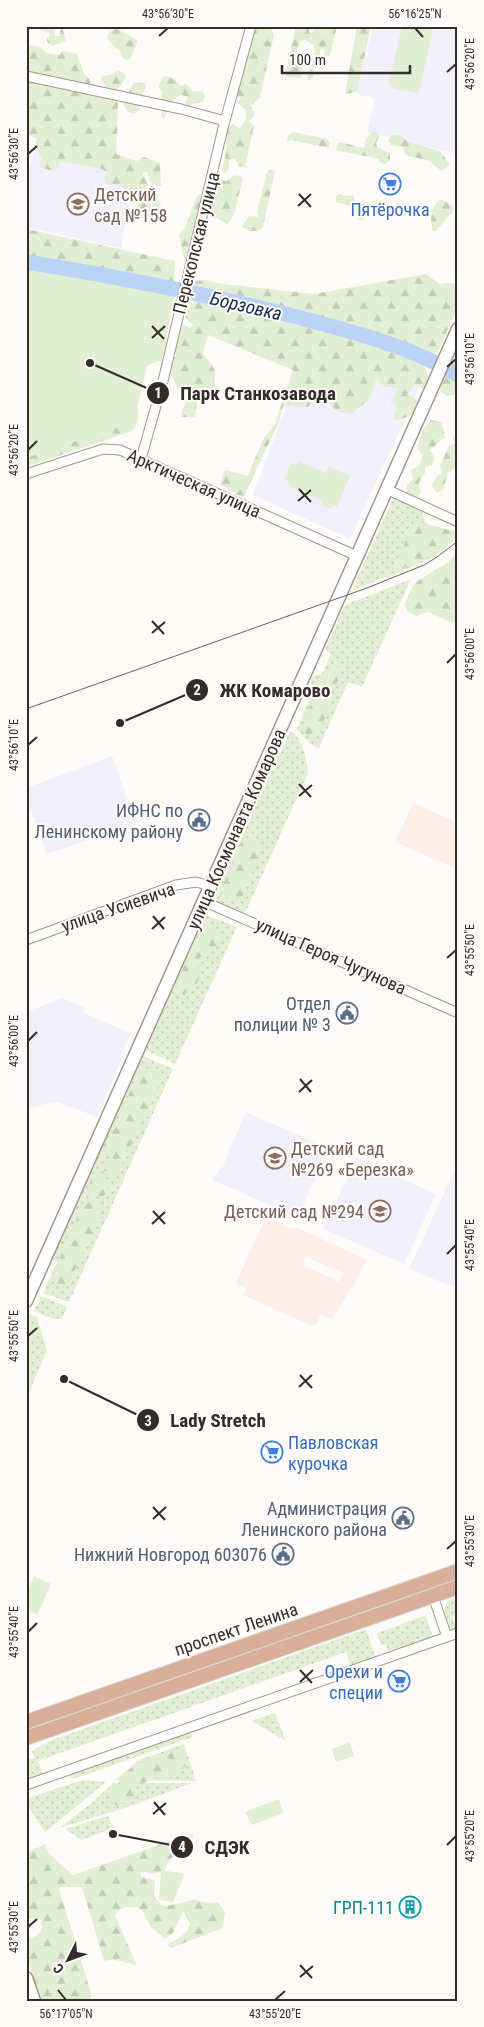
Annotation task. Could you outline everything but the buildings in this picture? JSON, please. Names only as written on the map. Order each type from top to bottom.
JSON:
[{"type":"main road","name":"проспект Ленина","points":[[26,1722],[458,1571]]},
{"type":"main road","name":"проспект Ленина","points":[[26,1738],[458,1587]]},
{"type":"street","name":"Перекопская улица","points":[[141,459],[161,389],[225,121],[250,26]]},
{"type":"street","points":[[26,76],[181,109],[225,121]]},
{"type":"street","name":"улица Космонавта Комарова","points":[[27,1296],[458,329]]},
{"type":"street","name":"Арктическая улица","points":[[26,474],[103,449],[120,450],[357,556]]},
{"type":"street","points":[[386,489],[458,522]]},
{"type":"street","name":"улица Усиевича","points":[[26,940],[176,885],[196,882],[210,886]]},
{"type":"street","name":"улица Героя Чугунова","points":[[203,901],[458,1013]]},
{"type":"street","points":[[433,1596],[447,1636]]},
{"type":"street","points":[[26,1785],[458,1633]]},
{"type":"street","points":[[26,1978],[34,2001]]},
{"type":"shaded area","points":[[373,26],[458,26],[458,154],[367,132],[375,99],[357,94]]},
{"type":"shaded area","name":"Детский сад №158","points":[[35,146],[136,168],[121,248],[26,227],[26,181]]},
{"type":"shaded area","points":[[307,351],[424,378],[350,539],[253,495]]},
{"type":"shaded area","points":[[112,756],[137,824],[47,854],[26,800],[26,788]]},
{"type":"shaded area","points":[[413,803],[458,823],[458,870],[396,842]]},
{"type":"shaded area","points":[[62,998],[84,1007],[83,1013],[131,1033],[123,1051],[125,1052],[97,1117],[58,1102],[26,1110],[26,1012]]},
{"type":"shaded area","name":"Детский сад №269 «Березка»","points":[[246,1112],[328,1148],[298,1218],[213,1180],[219,1169],[222,1169]]},
{"type":"shaded area","name":"Детский сад №294","points":[[357,1158],[436,1194],[404,1264],[323,1229]]},
{"type":"shaded area","points":[[458,1163],[458,1289],[409,1269]]},
{"type":"shaded area","points":[[273,1220],[292,1229],[298,1228],[367,1260],[333,1319],[321,1314],[315,1327],[243,1295],[246,1288],[236,1283],[263,1224]],"holes":[[[306,1257],[343,1273],[339,1282],[303,1265]]]},
{"type":"green space","points":[[40,26],[53,26],[55,36],[60,36],[60,30],[63,29],[66,41],[53,46],[48,43],[46,38],[50,36],[49,32],[41,30]]},
{"type":"green space","points":[[252,26],[270,26],[274,35],[260,97],[250,106],[255,114],[249,121],[254,126],[245,167],[239,166],[234,158],[229,161],[229,169],[225,173],[222,172],[227,146],[227,128],[233,124],[240,129],[246,120],[246,110],[238,103],[241,97],[235,96],[247,63],[244,62]]},
{"type":"green space","points":[[296,26],[310,26],[309,32],[312,34],[316,26],[337,26],[330,56],[324,56],[324,50],[321,49],[313,77],[309,80],[307,75],[315,57],[314,45],[305,40],[300,41],[296,53],[307,57],[300,78],[285,77]]},
{"type":"green space","points":[[357,26],[371,26],[357,92],[345,94]]},
{"type":"green space","points":[[402,26],[432,26],[433,28],[420,89],[416,93],[394,89],[389,82]]},
{"type":"green space","points":[[117,29],[138,40],[129,60],[121,55],[120,51],[107,38],[109,32]]},
{"type":"green space","points":[[26,44],[40,47],[46,53],[60,55],[62,51],[77,54],[84,74],[90,80],[91,94],[100,98],[108,96],[118,102],[116,154],[137,161],[144,157],[160,163],[161,186],[154,185],[149,181],[147,172],[142,173],[149,187],[139,191],[136,200],[131,197],[130,190],[121,185],[106,184],[104,178],[107,173],[102,169],[60,161],[56,171],[40,168],[42,158],[35,146],[37,138],[26,135]]},
{"type":"green space","points":[[117,70],[124,73],[126,78],[115,92],[107,88],[101,80],[103,76],[113,74]]},
{"type":"green space","points":[[164,76],[175,79],[180,86],[186,84],[193,91],[203,91],[205,96],[203,102],[189,106],[185,103],[188,97],[181,95],[173,100],[164,118],[161,117],[162,93],[158,86]]},
{"type":"green space","points":[[134,82],[146,84],[146,87],[142,94],[139,108],[134,114],[127,111],[123,103]]},
{"type":"green space","points":[[293,132],[327,139],[330,143],[329,148],[292,140],[287,142],[288,136]]},
{"type":"green space","points":[[372,132],[377,132],[380,136],[376,143],[378,148],[390,153],[390,160],[385,164],[379,162],[379,159],[336,150],[337,144],[340,142],[364,148],[366,139]]},
{"type":"green space","points":[[392,135],[400,135],[409,142],[440,151],[450,165],[441,171],[429,161],[405,155],[403,147],[391,145],[388,140]]},
{"type":"green space","points":[[270,170],[275,171],[263,227],[257,231],[249,231],[242,227],[249,216],[259,217],[257,212],[267,172]]},
{"type":"green space","points":[[234,175],[243,177],[235,212],[228,224],[215,218],[212,197],[220,177],[226,182]]},
{"type":"green space","points":[[151,190],[156,194],[161,205],[152,219],[139,218],[136,209],[140,202],[153,204],[149,191]]},
{"type":"green space","points":[[200,194],[204,205],[188,260],[184,259],[179,235],[185,228],[197,196]]},
{"type":"green space","points":[[340,194],[353,196],[356,202],[361,200],[366,207],[367,215],[363,221],[359,220],[355,207],[336,202],[336,196]]},
{"type":"green space","points":[[440,199],[454,206],[452,214],[436,231],[433,231],[431,223],[432,214],[434,206]]},
{"type":"green space","points":[[26,229],[175,261],[174,285],[169,305],[166,345],[161,361],[26,370]]},
{"type":"green space","points":[[26,269],[174,296],[163,355],[160,360],[147,366],[134,422],[26,458]]},
{"type":"green space","points":[[426,274],[440,284],[458,283],[458,307],[436,356],[429,357],[424,365],[429,380],[423,389],[415,384],[407,395],[419,402],[415,413],[397,421],[393,418],[398,406],[391,402],[398,389],[385,387],[376,379],[370,398],[352,414],[335,410],[329,401],[317,397],[308,407],[283,406],[279,422],[244,496],[237,495],[220,484],[225,470],[248,476],[262,441],[275,424],[293,370],[208,335],[203,353],[215,370],[215,399],[204,399],[197,402],[195,417],[182,417],[181,413],[187,399],[179,390],[169,372],[171,360],[176,356],[175,339],[178,326],[182,324],[190,328],[193,325],[185,317],[185,313],[197,297],[196,290],[192,291],[195,281],[203,280],[314,294]]},
{"type":"green space","points":[[448,362],[458,363],[458,394],[448,396],[441,392],[439,382]]},
{"type":"green space","points":[[26,379],[134,397],[138,410],[137,423],[132,431],[26,467]]},
{"type":"green space","points":[[431,420],[442,422],[445,437],[430,450],[435,458],[432,465],[425,467],[425,473],[419,483],[421,491],[416,500],[408,496],[406,486],[413,479],[411,470],[420,465],[423,455],[417,448],[423,429]]},
{"type":"green space","points":[[458,431],[458,461],[447,474],[444,489],[437,493],[432,486],[437,476],[442,474],[440,466],[449,446],[455,443],[453,438]]},
{"type":"green space","points":[[298,461],[326,473],[329,467],[350,476],[337,507],[333,505],[331,509],[321,505],[323,501],[288,486],[289,482],[284,479],[291,463],[296,465]]},
{"type":"green space","points":[[393,499],[402,499],[422,510],[425,522],[429,525],[458,530],[458,537],[434,557],[396,574],[352,590]]},
{"type":"green space","points":[[415,520],[458,533],[458,535],[443,548],[427,558],[392,572]]},
{"type":"green space","points":[[458,552],[458,621],[452,623],[428,612],[416,616],[407,611],[405,604],[412,587],[419,580],[447,563]]},
{"type":"green space","points":[[411,579],[362,687],[348,682],[319,748],[310,744],[297,729],[314,688],[310,684],[314,675],[322,674],[331,654],[325,650],[345,605]]},
{"type":"green space","points":[[332,664],[338,667],[341,673],[327,698],[330,707],[324,720],[317,731],[309,736],[302,731],[307,711],[315,697],[321,678]]},
{"type":"green space","points":[[290,731],[295,734],[301,744],[308,773],[246,911],[240,913],[218,902],[216,895]]},
{"type":"green space","points":[[250,836],[259,843],[261,849],[242,897],[229,899],[221,892],[223,884],[237,860],[236,852],[239,846]]},
{"type":"green space","points":[[206,915],[237,927],[175,1064],[146,1050]]},
{"type":"green space","points":[[211,924],[217,929],[220,939],[214,948],[199,958],[198,982],[184,995],[177,991],[177,985],[186,961],[200,934]]},
{"type":"green space","points":[[143,1056],[173,1069],[69,1302],[43,1293],[57,1262],[52,1259]]},
{"type":"green space","points":[[140,1069],[149,1069],[162,1078],[118,1173],[112,1178],[107,1177],[104,1171],[110,1159],[109,1154],[100,1157],[101,1149],[114,1129]]},
{"type":"green space","points":[[92,1175],[103,1180],[108,1187],[109,1190],[103,1196],[94,1197],[88,1190]]},
{"type":"green space","points":[[93,1200],[100,1205],[102,1211],[68,1285],[63,1290],[53,1280],[64,1245],[86,1201]]},
{"type":"green space","points":[[41,1296],[67,1307],[62,1319],[54,1319],[34,1311]]},
{"type":"green space","points":[[28,1314],[37,1317],[47,1351],[26,1399],[26,1318]]},
{"type":"green space","points":[[34,1576],[51,1584],[37,1615],[26,1609],[26,1595]]},
{"type":"green space","points":[[458,1597],[458,1615],[452,1617],[457,1629],[450,1628],[444,1611],[447,1601]]},
{"type":"green space","points":[[424,1616],[433,1636],[431,1639],[401,1649],[399,1647],[388,1651],[386,1644],[381,1645],[377,1633]]},
{"type":"green space","points":[[366,1629],[376,1658],[351,1667],[346,1652],[38,1761],[43,1775],[26,1781],[26,1760],[34,1758],[32,1751],[52,1740]]},
{"type":"green space","points":[[275,1713],[286,1741],[252,1721]]},
{"type":"green space","points":[[191,1732],[193,1737],[73,1779],[68,1775]]},
{"type":"green space","points":[[350,1742],[354,1756],[336,1762],[332,1749]]},
{"type":"green space","points":[[184,1744],[196,1781],[116,1780],[137,1761]]},
{"type":"green space","points":[[182,1747],[188,1764],[170,1779],[153,1778],[137,1787],[135,1796],[117,1806],[109,1799],[109,1793],[130,1769],[142,1762]]},
{"type":"green space","points":[[82,1780],[106,1782],[45,1832],[26,1803],[26,1799]]},
{"type":"green space","points":[[113,1783],[192,1783],[131,1806],[59,1828],[93,1802]]},
{"type":"green space","points":[[279,1799],[283,1813],[252,1825],[245,1812]]},
{"type":"green space","points":[[108,1816],[113,1828],[82,1840],[65,1829]]},
{"type":"green space","points":[[193,1833],[192,1842],[175,1854],[164,1871],[152,1874],[141,1873],[141,1877],[153,1879],[155,1882],[154,1896],[161,1905],[166,1906],[194,1900],[208,1903],[218,1902],[225,1912],[223,1928],[171,1948],[167,1945],[182,1936],[189,1927],[190,1923],[183,1911],[173,1933],[165,1939],[150,1926],[144,1913],[137,1907],[124,1908],[118,1910],[115,1916],[137,1965],[117,1960],[104,1961],[82,1887],[61,1887],[59,1889],[91,1998],[87,2001],[41,2001],[26,1955],[26,1936],[31,1939],[39,1934],[42,1927],[41,1920],[37,1918],[29,1919],[26,1915],[28,1855],[30,1851],[45,1845],[49,1854],[73,1875]]},
{"type":"green space","points":[[161,1870],[185,1874],[173,1902],[159,1900]]},
{"type":"waterway","name":"Борзовка","points":[[26,262],[165,287],[301,318],[401,348],[458,375]]},
{"type":"tram line","points":[[26,709],[367,588],[424,565],[458,541]]},
{"type":"place","name":"Пятёрочка","points":[[390,184]]},
{"type":"place","name":"Детский сад №158","points":[[78,204]]},
{"type":"place","name":"Парк Станкозавода","points":[[90,363]]},
{"type":"place","name":"ЖК Комарово","points":[[120,723]]},
{"type":"place","name":"ИФНС по Ленинскому району","points":[[199,820]]},
{"type":"place","name":"Отдел полиции № 3","points":[[347,1013]]},
{"type":"place","name":"Детский сад №269 «Березка»","points":[[275,1158]]},
{"type":"place","name":"Детский сад №294","points":[[380,1211]]},
{"type":"place","name":"Lady Stretch","points":[[64,1379]]},
{"type":"place","name":"Павловская курочка","points":[[272,1452]]},
{"type":"place","name":"Администрация Ленинского района","points":[[403,1518]]},
{"type":"place","name":"Нижний Новгород 603076","points":[[283,1554]]},
{"type":"place","name":"Орехи и специи","points":[[399,1681]]},
{"type":"place","name":"СДЭК","points":[[113,1834]]},
{"type":"place","name":"ГРП-111","points":[[410,1907]]}]
